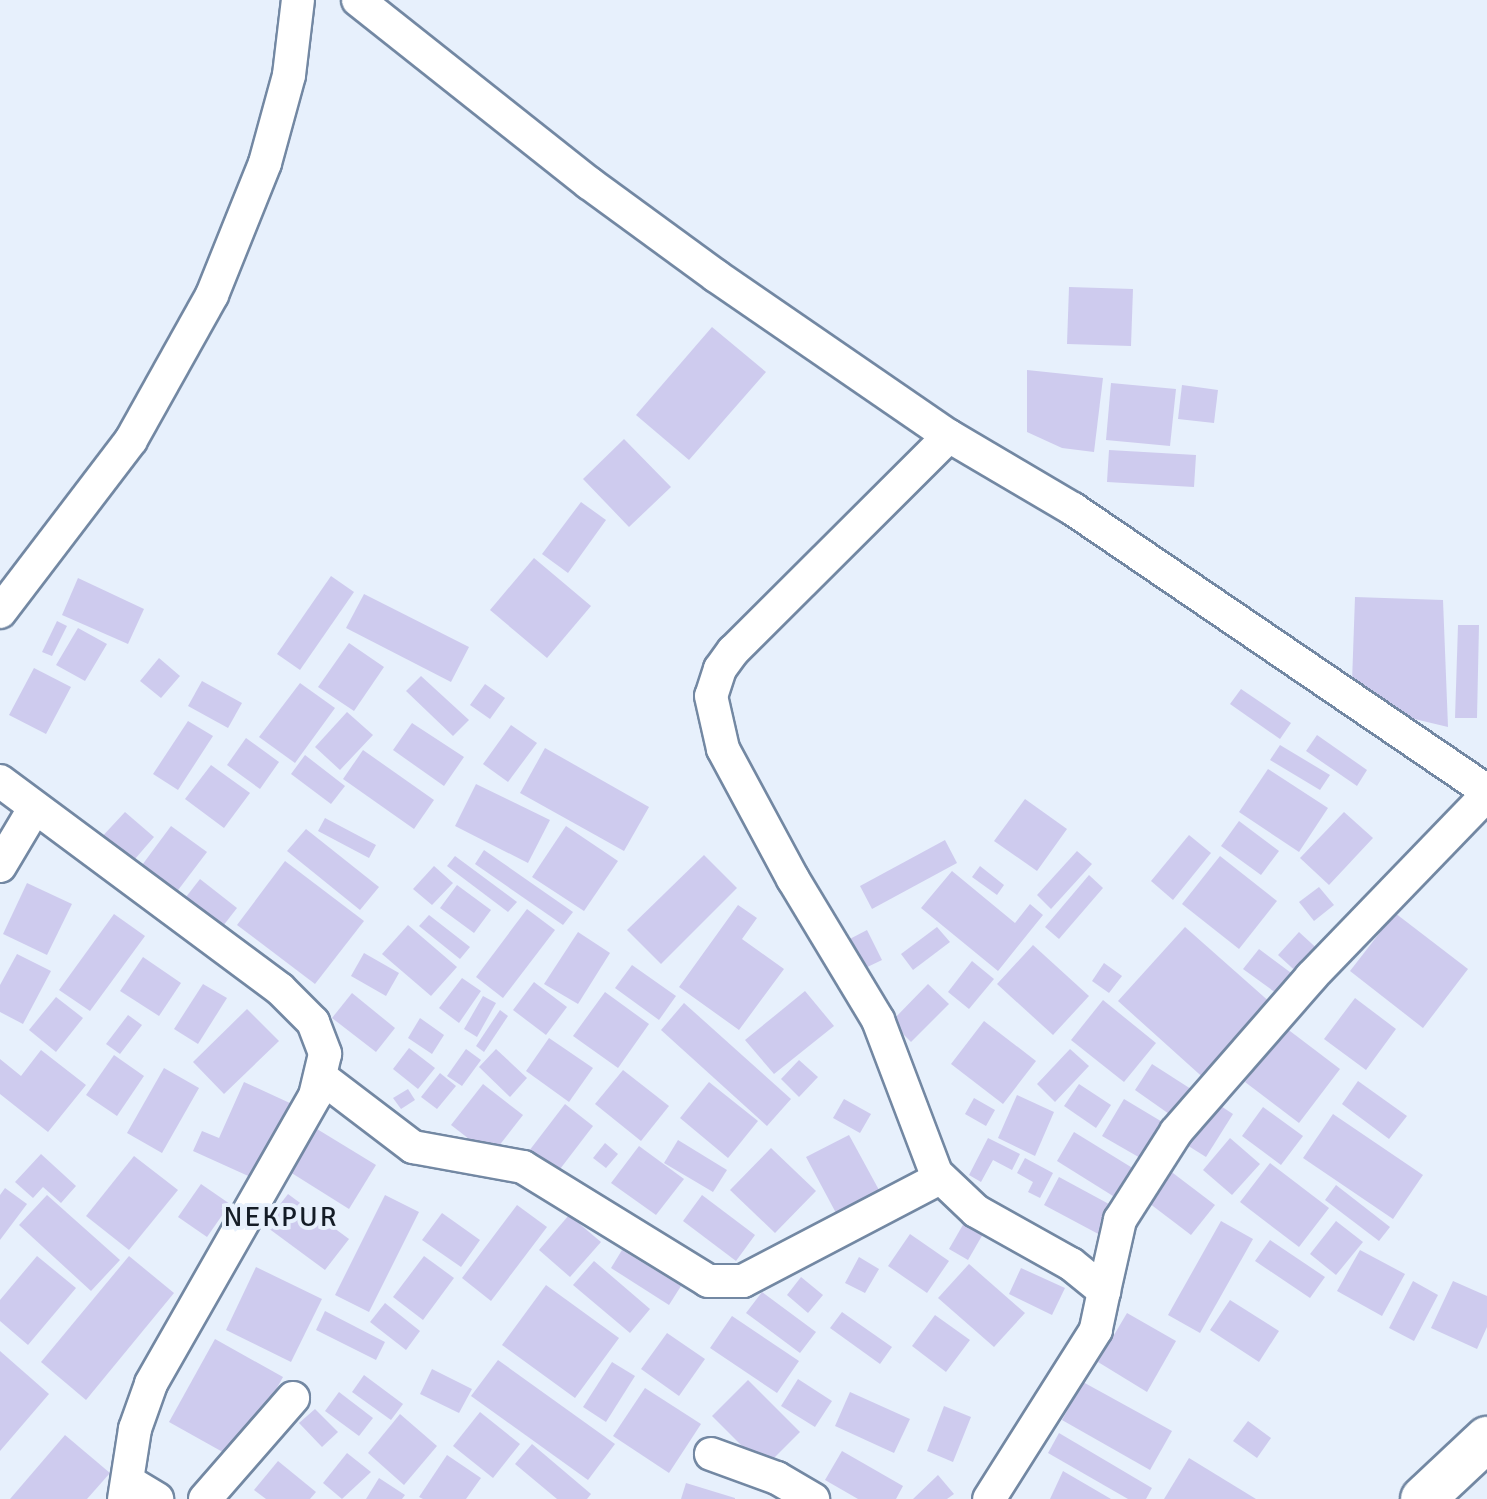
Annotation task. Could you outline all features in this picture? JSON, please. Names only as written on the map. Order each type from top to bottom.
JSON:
[{"type":"street","points":[[0,612],[131,440],[205,310],[265,163],[289,75],[298,0]]},
{"type":"street","points":[[358,0],[589,183],[949,436],[1073,509],[1487,793],[1311,977],[1176,1132],[1120,1220],[1096,1330],[989,1499]]},
{"type":"street","points":[[949,436],[733,651],[720,669],[711,696],[723,749],[793,879],[866,996],[940,1178],[976,1211],[1071,1264],[1104,1291]]},
{"type":"street","points":[[0,781],[280,989],[313,1022],[321,1038],[321,1077],[151,1384],[135,1429],[126,1491],[157,1499]]},
{"type":"street","points":[[0,866],[34,809]]},
{"type":"street","points":[[321,1077],[413,1147],[438,1156],[523,1167],[708,1281],[743,1281],[940,1178]]},
{"type":"street","points":[[205,1499],[293,1398]]},
{"type":"street","points":[[1423,1499],[1487,1439]]},
{"type":"street","points":[[711,1454],[777,1478],[813,1499]]},
{"type":"building","points":[[1069,287],[1133,289],[1131,346],[1067,344]]},
{"type":"building","points":[[712,327],[766,372],[689,460],[636,415]]},
{"type":"building","points":[[1027,370],[1103,378],[1094,452],[1062,448],[1027,432]]},
{"type":"building","points":[[1111,383],[1176,389],[1170,446],[1106,440]]},
{"type":"building","points":[[1182,385],[1218,390],[1214,423],[1178,419]]},
{"type":"building","points":[[624,439],[671,487],[629,527],[583,479]]},
{"type":"building","points":[[1109,450],[1196,455],[1194,487],[1107,482]]},
{"type":"building","points":[[581,502],[606,520],[568,573],[542,554]]},
{"type":"building","points":[[534,558],[591,606],[547,658],[490,610]]},
{"type":"building","points":[[331,576],[354,592],[300,670],[277,654]]},
{"type":"building","points":[[78,578],[144,609],[128,644],[62,615]]},
{"type":"building","points":[[364,594],[469,647],[451,682],[346,628]]},
{"type":"building","points":[[1355,597],[1443,600],[1448,727],[1402,716],[1352,682]]},
{"type":"building","points":[[57,621],[67,626],[52,656],[42,652]]},
{"type":"building","points":[[1458,625],[1479,625],[1477,718],[1455,718]]},
{"type":"building","points":[[78,628],[107,644],[85,681],[56,665]]},
{"type":"building","points":[[349,643],[384,667],[354,711],[318,687]]},
{"type":"building","points":[[159,658],[180,676],[161,698],[140,681]]},
{"type":"building","points":[[34,668],[71,687],[46,734],[9,715]]},
{"type":"building","points":[[421,676],[469,720],[453,736],[406,691]]},
{"type":"building","points":[[202,681],[242,703],[228,728],[188,706]]},
{"type":"building","points":[[300,683],[335,708],[295,763],[259,737]]},
{"type":"building","points":[[485,684],[505,698],[490,719],[470,705]]},
{"type":"building","points":[[1241,689],[1291,723],[1280,739],[1230,704]]},
{"type":"building","points":[[347,712],[373,735],[340,770],[315,747]]},
{"type":"building","points":[[188,721],[213,736],[178,790],[153,774]]},
{"type":"building","points":[[412,723],[464,757],[444,786],[393,750]]},
{"type":"building","points":[[511,725],[537,743],[508,782],[483,764]]},
{"type":"building","points":[[1317,735],[1367,770],[1357,786],[1306,751]]},
{"type":"building","points":[[246,738],[279,762],[260,789],[227,765]]},
{"type":"building","points":[[1280,745],[1330,775],[1320,790],[1270,760]]},
{"type":"building","points":[[545,748],[649,807],[624,851],[520,793]]},
{"type":"building","points":[[363,750],[434,800],[414,829],[343,779]]},
{"type":"building","points":[[305,755],[345,786],[331,804],[291,774]]},
{"type":"building","points":[[211,765],[250,793],[224,828],[185,799]]},
{"type":"building","points":[[1268,769],[1328,808],[1299,852],[1239,812]]},
{"type":"building","points":[[476,784],[550,820],[528,863],[455,826]]},
{"type":"building","points":[[1025,799],[1067,829],[1037,871],[994,841]]},
{"type":"building","points":[[125,812],[154,837],[128,867],[98,841]]},
{"type":"building","points":[[1344,812],[1373,838],[1329,885],[1300,858]]},
{"type":"building","points":[[325,818],[376,845],[369,858],[318,831]]},
{"type":"building","points":[[1239,821],[1279,851],[1261,875],[1221,846]]},
{"type":"building","points":[[171,826],[207,852],[169,902],[134,876]]},
{"type":"building","points":[[566,826],[618,861],[584,911],[532,877]]},
{"type":"building","points":[[306,829],[379,887],[360,910],[287,851]]},
{"type":"building","points":[[1189,835],[1211,853],[1173,900],[1151,881]]},
{"type":"building","points":[[945,840],[957,863],[872,909],[860,886]]},
{"type":"building","points":[[484,850],[573,912],[563,925],[475,864]]},
{"type":"building","points":[[1077,851],[1092,864],[1051,909],[1037,895]]},
{"type":"building","points":[[704,855],[737,888],[661,964],[627,930]]},
{"type":"building","points":[[455,856],[517,902],[508,912],[447,866]]},
{"type":"building","points":[[1220,856],[1277,901],[1239,949],[1182,904]]},
{"type":"building","points":[[285,861],[364,921],[315,984],[237,925]]},
{"type":"building","points":[[434,866],[453,883],[432,905],[413,889]]},
{"type":"building","points":[[980,866],[1004,885],[997,895],[972,877]]},
{"type":"building","points":[[952,871],[1015,923],[1030,904],[1043,915],[998,971],[921,908]]},
{"type":"building","points":[[1089,875],[1103,888],[1059,939],[1045,927]]},
{"type":"building","points":[[200,879],[237,908],[216,935],[179,906]]},
{"type":"building","points":[[27,883],[72,904],[47,955],[3,934]]},
{"type":"building","points":[[457,885],[491,910],[474,933],[440,908]]},
{"type":"building","points":[[1319,887],[1334,905],[1314,921],[1299,902]]},
{"type":"building","points":[[738,905],[757,918],[742,939],[784,969],[739,1030],[679,987]]},
{"type":"building","points":[[527,909],[555,930],[503,998],[476,977]]},
{"type":"building","points":[[1395,913],[1468,969],[1423,1028],[1350,971]]},
{"type":"building","points":[[114,914],[145,936],[90,1011],[59,990]]},
{"type":"building","points":[[429,915],[470,947],[460,959],[419,926]]},
{"type":"building","points":[[408,925],[457,967],[431,996],[382,954]]},
{"type":"building","points":[[937,927],[950,942],[913,970],[901,954]]},
{"type":"building","points":[[1185,927],[1280,1011],[1208,1082],[1118,1001]]},
{"type":"building","points":[[867,930],[882,960],[859,971],[844,942]]},
{"type":"building","points":[[578,932],[610,953],[578,1004],[544,984]]},
{"type":"building","points":[[1299,932],[1323,954],[1302,977],[1278,955]]},
{"type":"building","points":[[1033,945],[1089,996],[1053,1035],[997,984]]},
{"type":"building","points":[[1259,949],[1302,981],[1287,1001],[1243,969]]},
{"type":"building","points":[[364,953],[399,973],[386,996],[351,976]]},
{"type":"building","points":[[17,954],[51,971],[23,1024],[0,1012],[0,985]]},
{"type":"building","points":[[143,957],[181,983],[159,1016],[120,991]]},
{"type":"building","points":[[972,961],[994,979],[969,1009],[948,992]]},
{"type":"building","points":[[1104,963],[1122,976],[1109,993],[1092,981]]},
{"type":"building","points":[[632,965],[676,996],[659,1020],[615,988]]},
{"type":"building","points":[[462,978],[481,991],[459,1023],[439,1008]]},
{"type":"building","points":[[534,982],[567,1007],[546,1035],[513,1010]]},
{"type":"building","points":[[203,984],[227,998],[198,1044],[174,1029]]},
{"type":"building","points":[[928,984],[949,1004],[911,1042],[891,1022]]},
{"type":"building","points":[[805,991],[834,1026],[774,1074],[745,1040]]},
{"type":"building","points":[[605,992],[649,1024],[618,1068],[573,1036]]},
{"type":"building","points":[[352,993],[395,1028],[376,1052],[332,1018]]},
{"type":"building","points":[[483,996],[496,1003],[477,1037],[464,1029]]},
{"type":"building","points":[[56,997],[83,1018],[56,1052],[29,1030]]},
{"type":"building","points":[[1355,998],[1396,1029],[1366,1070],[1324,1039]]},
{"type":"building","points":[[1103,1000],[1156,1043],[1124,1082],[1071,1040]]},
{"type":"building","points":[[684,1003],[791,1099],[767,1126],[661,1030]]},
{"type":"building","points":[[247,1009],[279,1041],[224,1094],[193,1062]]},
{"type":"building","points":[[500,1010],[508,1016],[484,1052],[476,1046]]},
{"type":"building","points":[[128,1015],[142,1025],[120,1054],[106,1044]]},
{"type":"building","points":[[420,1018],[444,1035],[432,1054],[408,1038]]},
{"type":"building","points":[[984,1021],[1036,1061],[1003,1104],[951,1064]]},
{"type":"building","points":[[1286,1028],[1340,1069],[1299,1123],[1245,1082]]},
{"type":"building","points":[[549,1038],[593,1068],[569,1102],[526,1071]]},
{"type":"building","points":[[409,1048],[435,1068],[418,1089],[393,1069]]},
{"type":"building","points":[[466,1049],[481,1060],[462,1086],[447,1076]]},
{"type":"building","points":[[496,1049],[527,1078],[510,1097],[479,1067]]},
{"type":"building","points":[[1070,1049],[1089,1066],[1055,1102],[1037,1084]]},
{"type":"building","points":[[41,1050],[86,1085],[48,1132],[0,1094],[0,1059],[21,1076]]},
{"type":"building","points":[[114,1055],[144,1076],[117,1116],[86,1095]]},
{"type":"building","points":[[799,1060],[818,1077],[799,1097],[781,1079]]},
{"type":"building","points":[[1152,1064],[1191,1089],[1172,1116],[1135,1090]]},
{"type":"building","points":[[164,1068],[199,1088],[162,1153],[127,1133]]},
{"type":"building","points":[[623,1070],[669,1106],[641,1141],[595,1104]]},
{"type":"building","points":[[440,1073],[456,1086],[437,1109],[421,1097]]},
{"type":"building","points":[[1358,1081],[1407,1116],[1389,1139],[1342,1104]]},
{"type":"building","points":[[244,1082],[292,1104],[257,1180],[193,1151],[202,1131],[219,1138]]},
{"type":"building","points":[[709,1082],[758,1121],[728,1158],[680,1118]]},
{"type":"building","points":[[483,1084],[523,1115],[491,1156],[451,1125]]},
{"type":"building","points":[[1079,1084],[1111,1105],[1096,1128],[1064,1106]]},
{"type":"building","points":[[408,1089],[415,1100],[401,1109],[393,1098]]},
{"type":"building","points":[[1017,1095],[1054,1112],[1035,1156],[998,1138]]},
{"type":"building","points":[[974,1098],[995,1110],[986,1126],[965,1114]]},
{"type":"building","points":[[844,1099],[871,1114],[860,1133],[833,1118]]},
{"type":"building","points":[[1124,1099],[1164,1123],[1142,1159],[1102,1136]]},
{"type":"building","points":[[1210,1099],[1233,1114],[1206,1157],[1182,1142]]},
{"type":"building","points":[[565,1104],[593,1126],[557,1173],[529,1151]]},
{"type":"building","points":[[1263,1107],[1303,1136],[1281,1165],[1242,1136]]},
{"type":"building","points":[[1333,1114],[1423,1175],[1393,1219],[1303,1158]]},
{"type":"building","points":[[317,1129],[376,1165],[349,1209],[290,1172]]},
{"type":"building","points":[[1074,1132],[1139,1172],[1121,1201],[1057,1161]]},
{"type":"building","points":[[849,1135],[879,1190],[836,1213],[806,1157]]},
{"type":"building","points":[[988,1138],[1020,1154],[1012,1170],[993,1160],[981,1182],[969,1175]]},
{"type":"building","points":[[1230,1138],[1260,1164],[1232,1195],[1203,1170]]},
{"type":"building","points":[[678,1140],[727,1170],[713,1192],[664,1163]]},
{"type":"building","points":[[605,1143],[618,1154],[606,1168],[593,1158]]},
{"type":"building","points":[[639,1146],[684,1179],[656,1215],[611,1183]]},
{"type":"building","points":[[771,1148],[816,1191],[775,1233],[730,1190]]},
{"type":"building","points":[[41,1154],[76,1186],[61,1203],[43,1187],[33,1198],[15,1182]]},
{"type":"building","points":[[134,1156],[178,1190],[129,1250],[86,1216]]},
{"type":"building","points":[[1025,1158],[1053,1173],[1040,1198],[1028,1192],[1033,1182],[1017,1173]]},
{"type":"building","points":[[1270,1163],[1329,1208],[1299,1247],[1240,1202]]},
{"type":"building","points":[[1169,1170],[1215,1205],[1191,1235],[1145,1200]]},
{"type":"building","points":[[1059,1177],[1120,1210],[1104,1237],[1044,1205]]},
{"type":"building","points":[[201,1184],[230,1204],[207,1237],[178,1217]]},
{"type":"building","points":[[1336,1185],[1390,1227],[1379,1241],[1325,1200]]},
{"type":"building","points":[[5,1188],[27,1204],[0,1240],[0,1195]]},
{"type":"building","points":[[288,1194],[349,1239],[325,1270],[264,1225]]},
{"type":"building","points":[[47,1195],[120,1260],[91,1291],[19,1225]]},
{"type":"building","points":[[385,1195],[419,1212],[369,1312],[335,1295]]},
{"type":"building","points":[[702,1195],[755,1235],[736,1261],[683,1221]]},
{"type":"building","points":[[517,1205],[547,1227],[491,1301],[462,1278]]},
{"type":"building","points":[[442,1213],[480,1240],[461,1267],[422,1240]]},
{"type":"building","points":[[569,1215],[601,1242],[570,1277],[539,1250]]},
{"type":"building","points":[[1221,1221],[1253,1239],[1200,1333],[1168,1315]]},
{"type":"building","points":[[1336,1221],[1363,1242],[1336,1275],[1310,1254]]},
{"type":"building","points":[[964,1223],[983,1234],[968,1260],[949,1249]]},
{"type":"building","points":[[910,1234],[949,1261],[927,1293],[888,1266]]},
{"type":"building","points":[[1270,1240],[1325,1277],[1310,1298],[1255,1261]]},
{"type":"building","points":[[622,1250],[681,1286],[669,1305],[611,1268]]},
{"type":"building","points":[[1360,1250],[1405,1274],[1382,1316],[1337,1291]]},
{"type":"building","points":[[37,1256],[76,1288],[28,1345],[0,1321],[0,1300]]},
{"type":"building","points":[[129,1256],[174,1293],[86,1400],[41,1362]]},
{"type":"building","points":[[424,1256],[454,1278],[423,1320],[393,1297]]},
{"type":"building","points":[[859,1257],[879,1269],[865,1293],[845,1283]]},
{"type":"building","points":[[594,1261],[650,1309],[630,1333],[573,1285]]},
{"type":"building","points":[[969,1264],[1025,1313],[994,1347],[938,1298]]},
{"type":"building","points":[[256,1267],[322,1299],[291,1362],[226,1330]]},
{"type":"building","points":[[1021,1268],[1065,1288],[1052,1315],[1009,1294]]},
{"type":"building","points":[[801,1277],[823,1295],[808,1313],[787,1295]]},
{"type":"building","points":[[1413,1281],[1438,1295],[1414,1341],[1389,1328]]},
{"type":"building","points":[[1453,1281],[1487,1296],[1487,1327],[1477,1349],[1431,1328]]},
{"type":"building","points":[[546,1285],[619,1338],[575,1398],[502,1345]]},
{"type":"building","points":[[762,1292],[816,1332],[800,1353],[746,1313]]},
{"type":"building","points":[[1230,1300],[1279,1331],[1259,1362],[1210,1330]]},
{"type":"building","points":[[385,1303],[420,1331],[406,1350],[370,1322]]},
{"type":"building","points":[[325,1311],[385,1342],[376,1360],[316,1330]]},
{"type":"building","points":[[842,1312],[892,1347],[880,1364],[830,1328]]},
{"type":"building","points":[[1127,1313],[1176,1341],[1147,1392],[1098,1362]]},
{"type":"building","points":[[935,1315],[970,1340],[946,1372],[912,1346]]},
{"type":"building","points":[[732,1316],[799,1361],[777,1393],[710,1348]]},
{"type":"building","points":[[667,1333],[705,1359],[679,1396],[641,1369]]},
{"type":"building","points":[[215,1339],[283,1377],[237,1460],[169,1422]]},
{"type":"building","points":[[0,1351],[49,1394],[0,1451]]},
{"type":"building","points":[[498,1360],[615,1444],[588,1480],[471,1396]]},
{"type":"building","points":[[612,1362],[635,1376],[606,1422],[583,1407]]},
{"type":"building","points":[[432,1369],[472,1389],[459,1413],[420,1394]]},
{"type":"building","points":[[364,1375],[403,1404],[391,1420],[352,1392]]},
{"type":"building","points":[[798,1379],[832,1401],[815,1427],[781,1406]]},
{"type":"building","points":[[748,1380],[800,1432],[764,1468],[712,1416]]},
{"type":"building","points":[[1083,1382],[1172,1431],[1150,1470],[1062,1420]]},
{"type":"building","points":[[645,1388],[701,1424],[669,1473],[613,1436]]},
{"type":"building","points":[[339,1392],[373,1418],[359,1436],[325,1411]]},
{"type":"building","points":[[850,1392],[910,1419],[894,1453],[835,1426]]},
{"type":"building","points":[[944,1406],[971,1417],[953,1462],[927,1451]]},
{"type":"building","points":[[315,1409],[338,1432],[322,1447],[299,1423]]},
{"type":"building","points":[[480,1412],[520,1444],[493,1478],[453,1446]]},
{"type":"building","points":[[400,1414],[437,1446],[404,1485],[368,1453]]},
{"type":"building","points":[[1248,1421],[1271,1438],[1257,1458],[1233,1441]]},
{"type":"building","points":[[1059,1433],[1152,1488],[1146,1499],[1128,1499],[1048,1453]]},
{"type":"building","points":[[65,1435],[110,1473],[87,1499],[10,1499]]},
{"type":"building","points":[[532,1444],[591,1494],[587,1499],[557,1499],[515,1464]]},
{"type":"building","points":[[842,1451],[903,1486],[896,1499],[858,1499],[825,1480]]},
{"type":"building","points":[[347,1453],[371,1472],[342,1499],[323,1483]]},
{"type":"building","points":[[447,1455],[481,1478],[466,1499],[419,1497]]},
{"type":"building","points":[[1189,1458],[1256,1499],[1164,1499]]},
{"type":"building","points":[[278,1461],[316,1492],[310,1499],[266,1499],[254,1490]]},
{"type":"building","points":[[1063,1471],[1111,1499],[1050,1499]]},
{"type":"building","points":[[938,1475],[954,1494],[947,1499],[913,1499]]},
{"type":"building","points":[[379,1478],[405,1495],[402,1499],[366,1499]]},
{"type":"building","points":[[686,1483],[735,1498],[735,1499],[681,1499]]},
{"type":"district","name":"NEKPUR","points":[[281,1217]]}]
